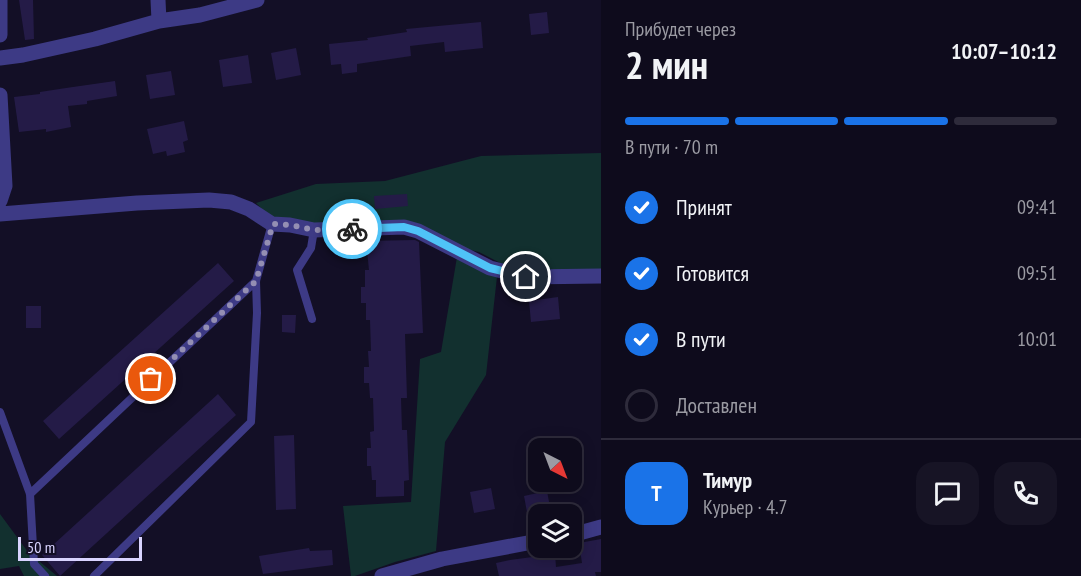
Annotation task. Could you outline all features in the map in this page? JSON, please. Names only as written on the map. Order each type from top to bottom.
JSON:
[{"type":"street","points":[[0,0],[0,27]]},
{"type":"street","points":[[158,0],[159,21]]},
{"type":"street","points":[[0,58],[74,44],[159,21],[200,15],[257,0]]},
{"type":"street","points":[[0,95],[4,186],[0,201]]},
{"type":"street","points":[[0,214],[127,204],[209,200],[231,202],[273,224],[314,230],[404,227],[418,231],[490,268],[526,277],[601,276]]},
{"type":"street","points":[[582,532],[601,527]]},
{"type":"street","points":[[382,576],[442,559],[528,543]]},
{"type":"lane","points":[[94,576],[251,422],[257,312],[256,281],[273,224]]},
{"type":"lane","points":[[312,319],[297,270],[311,248],[314,230]]},
{"type":"lane","points":[[30,494],[256,281]]},
{"type":"lane","points":[[0,412],[30,494],[34,564],[45,576]]},
{"type":"green space","points":[[601,153],[601,270],[524,270],[508,267],[479,252],[461,248],[439,235],[305,223],[270,217],[256,203],[316,184],[385,181],[481,156]]},
{"type":"green space","points":[[457,257],[497,277],[486,375],[445,442],[436,551],[351,576],[343,506],[411,502],[420,359],[441,352]]},
{"type":"green space","points":[[0,514],[28,552],[57,576],[24,576],[19,566],[0,569]]},
{"type":"building","points":[[19,0],[33,0],[34,39],[25,40]]},
{"type":"building","points":[[547,12],[549,33],[531,35],[529,14]]},
{"type":"building","points":[[481,22],[483,48],[445,52],[444,42],[410,46],[411,56],[357,64],[357,72],[342,74],[341,64],[331,65],[329,44],[368,40],[367,38],[407,32],[406,29]]},
{"type":"building","points":[[296,48],[301,75],[276,80],[271,53]]},
{"type":"building","points":[[248,55],[252,83],[223,87],[219,60]]},
{"type":"building","points":[[171,71],[175,95],[150,99],[146,75]]},
{"type":"building","points":[[115,81],[117,96],[87,101],[87,104],[68,106],[71,127],[46,132],[46,129],[19,132],[14,97]]},
{"type":"building","points":[[184,121],[188,140],[183,142],[185,152],[167,156],[166,151],[153,154],[147,129]]},
{"type":"building","points":[[407,194],[408,206],[375,209],[374,196]]},
{"type":"building","points":[[415,240],[419,242],[423,333],[405,334],[407,398],[401,398],[402,430],[407,430],[409,480],[404,481],[404,496],[376,497],[376,480],[372,480],[371,466],[367,466],[367,448],[371,448],[370,432],[374,431],[373,398],[370,398],[369,383],[364,383],[364,367],[369,367],[368,351],[371,351],[370,320],[366,320],[366,303],[361,303],[361,287],[365,287],[365,270],[369,270],[366,241]]},
{"type":"building","points":[[218,263],[234,281],[59,439],[43,421]]},
{"type":"building","points":[[558,297],[560,319],[531,322],[529,301]]},
{"type":"building","points":[[26,306],[41,306],[41,328],[26,328]]},
{"type":"building","points":[[282,315],[296,315],[295,333],[282,332]]},
{"type":"building","points":[[218,394],[236,415],[60,576],[42,555]]},
{"type":"building","points":[[294,435],[296,509],[276,510],[274,436]]},
{"type":"building","points":[[491,488],[495,509],[474,513],[470,492]]},
{"type":"building","points":[[547,492],[549,504],[528,504],[527,512],[524,496]]},
{"type":"building","points":[[601,539],[601,572],[595,572],[596,576],[499,576],[496,563],[510,560],[555,558],[556,567],[582,563],[582,542]]},
{"type":"building","points":[[309,548],[310,551],[332,550],[333,565],[263,574],[259,556]]},
{"type":"way so far","points":[[151,379],[256,281],[273,224],[314,230],[352,229]]},
{"type":"route","points":[[352,229],[404,227],[418,231],[490,268],[526,277]]}]
